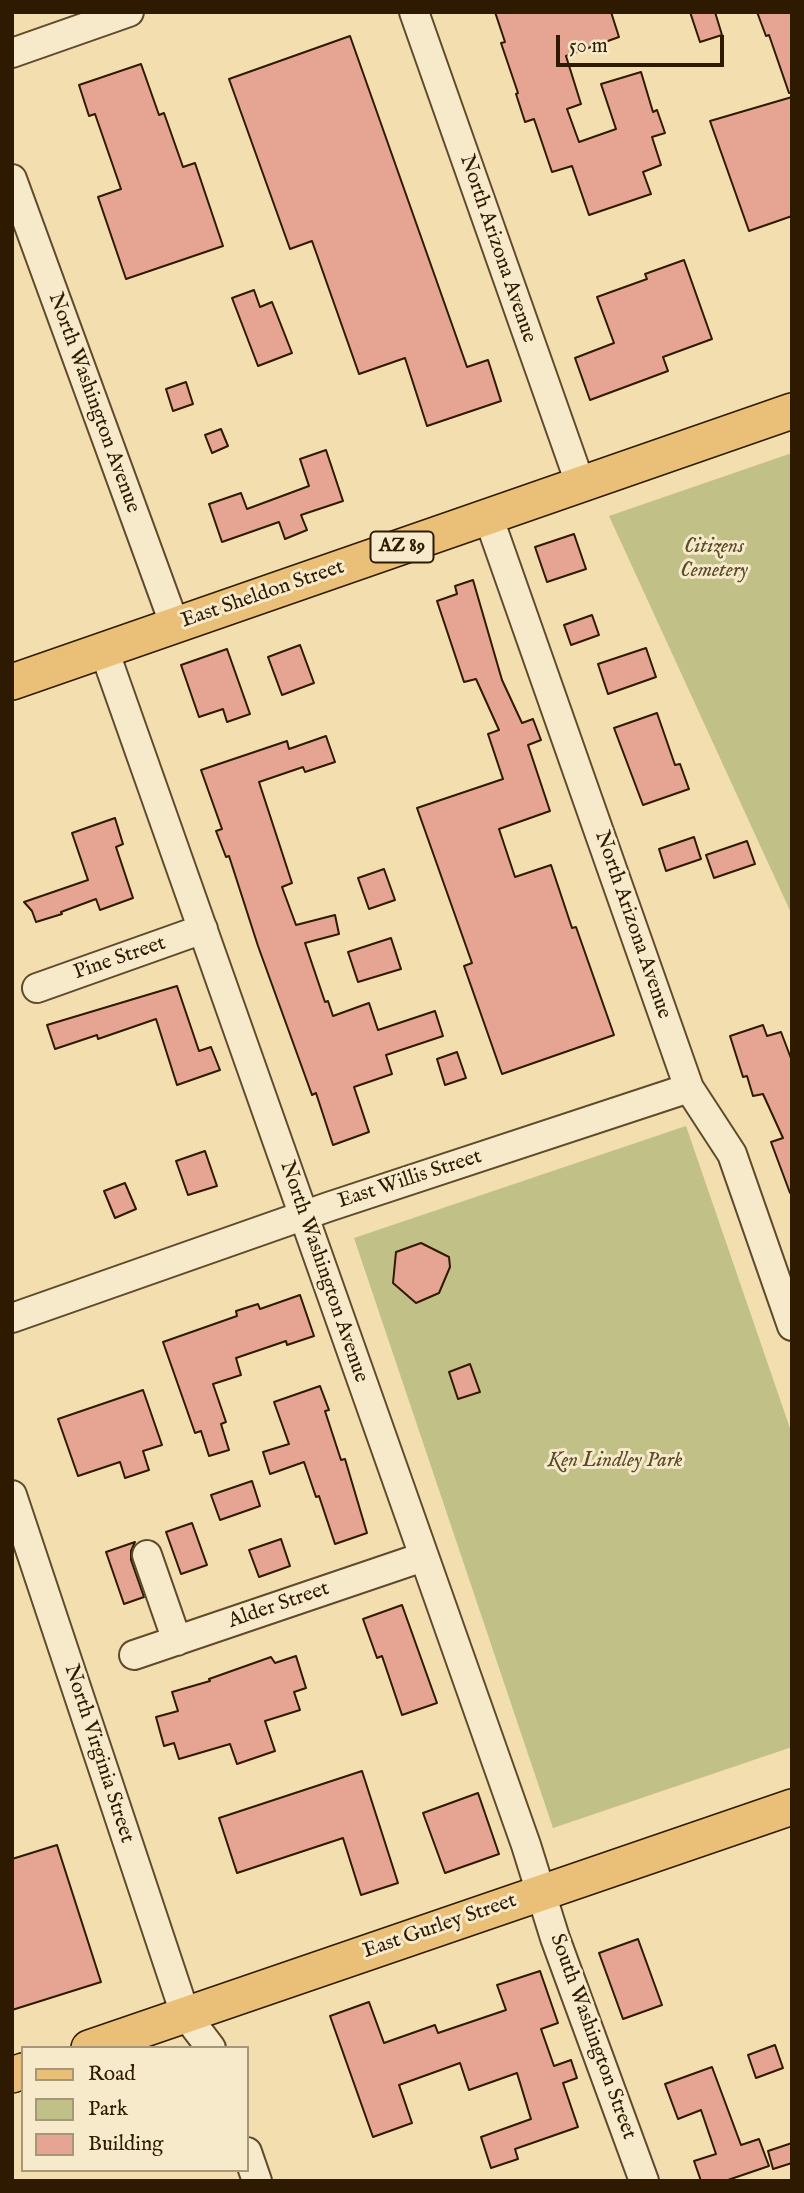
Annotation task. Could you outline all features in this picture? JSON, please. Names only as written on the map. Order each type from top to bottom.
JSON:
[{"type":"main road","name":"East Sheldon Street","points":[[12,682],[792,411]]},
{"type":"main road","name":"East Gurley Street","points":[[95,2046],[792,1807]]},
{"type":"street","points":[[12,52],[129,12]]},
{"type":"street","name":"North Arizona Avenue","points":[[414,12],[581,486]]},
{"type":"street","name":"North Washington Avenue","points":[[12,179],[175,626]]},
{"type":"street","name":"North Arizona Avenue","points":[[488,516],[689,1088],[732,1154],[792,1326]]},
{"type":"street","name":"North Washington Avenue","points":[[104,650],[541,1893]]},
{"type":"street","name":"Pine Street","points":[[37,988],[203,929]]},
{"type":"street","name":"East Willis Street","points":[[12,1318],[304,1216],[689,1088]]},
{"type":"street","name":"North Virginia Street","points":[[12,1495],[185,2014],[209,2046]]},
{"type":"street","points":[[147,1555],[177,1641]]},
{"type":"street","name":"Alder Street","points":[[134,1655],[423,1557]]},
{"type":"street","name":"South Washington Street","points":[[541,1893],[644,2181]]},
{"type":"street","points":[[248,2155],[257,2181]]},
{"type":"green space","name":"Citizens Cemetery","points":[[792,453],[792,915],[609,516]]},
{"type":"green space","name":"Ken Lindley Park","points":[[686,1126],[792,1434],[792,1747],[553,1828],[354,1238]]},
{"type":"building","points":[[495,12],[611,12],[619,37],[566,56],[581,104],[567,109],[579,142],[616,129],[601,84],[641,72],[653,112],[657,110],[665,133],[652,137],[661,165],[643,172],[651,194],[589,215],[572,166],[552,172],[534,119],[525,122],[501,43],[505,42]]},
{"type":"building","points":[[690,12],[715,12],[722,35],[700,42]]},
{"type":"building","points":[[757,12],[792,12],[792,93],[789,93],[769,35],[766,36]]},
{"type":"building","points":[[350,36],[467,367],[488,360],[501,401],[427,426],[405,358],[359,374],[312,241],[290,249],[229,79]]},
{"type":"building","points":[[141,64],[159,115],[164,113],[183,167],[195,163],[223,246],[126,279],[98,197],[121,189],[95,114],[89,116],[79,85]]},
{"type":"building","points":[[792,97],[792,216],[749,231],[710,121]]},
{"type":"building","points":[[684,260],[712,339],[663,357],[668,371],[590,400],[575,358],[614,343],[597,297],[647,279],[645,274]]},
{"type":"building","points":[[254,290],[260,307],[272,302],[292,353],[258,366],[232,298]]},
{"type":"building","points":[[186,382],[193,404],[173,411],[166,389]]},
{"type":"building","points":[[221,429],[228,446],[212,453],[205,435]]},
{"type":"building","points":[[326,450],[343,501],[301,515],[307,530],[285,539],[279,522],[222,542],[209,504],[241,493],[247,509],[309,486],[300,459]]},
{"type":"building","points":[[574,534],[586,569],[547,582],[535,547]]},
{"type":"building","points":[[473,580],[502,680],[522,723],[533,719],[541,740],[528,745],[550,811],[499,829],[515,877],[551,865],[572,928],[576,927],[614,1035],[502,1074],[464,966],[472,963],[417,808],[503,779],[488,734],[499,730],[476,679],[464,682],[437,601],[457,594],[455,586]]},
{"type":"building","points":[[592,615],[599,635],[571,645],[564,625]]},
{"type":"building","points":[[300,645],[314,683],[282,695],[268,657]]},
{"type":"building","points":[[646,648],[656,677],[608,694],[598,664]]},
{"type":"building","points":[[227,649],[250,714],[227,722],[223,709],[199,717],[181,665]]},
{"type":"building","points":[[657,713],[675,765],[680,764],[689,789],[643,805],[614,728]]},
{"type":"building","points":[[326,736],[335,762],[305,772],[303,767],[259,782],[292,883],[282,887],[296,925],[335,915],[339,934],[305,943],[325,1002],[328,1001],[333,1016],[369,1003],[378,1030],[435,1011],[443,1036],[386,1055],[392,1074],[354,1087],[369,1132],[333,1145],[316,1093],[312,1095],[258,946],[229,856],[226,857],[216,831],[222,829],[201,770],[287,741],[289,749]]},
{"type":"building","points":[[115,818],[123,844],[116,847],[133,898],[100,910],[96,899],[36,922],[32,911],[24,902],[88,880],[72,833]]},
{"type":"building","points":[[694,837],[701,859],[666,871],[659,849]]},
{"type":"building","points":[[747,841],[755,864],[714,878],[706,855]]},
{"type":"building","points":[[384,869],[395,900],[369,909],[358,878]]},
{"type":"building","points":[[391,938],[401,969],[358,982],[348,952]]},
{"type":"building","points":[[177,986],[199,1051],[211,1047],[220,1070],[177,1085],[156,1019],[98,1039],[97,1035],[55,1049],[47,1025]]},
{"type":"building","points":[[763,1025],[767,1036],[781,1032],[792,1061],[792,1193],[771,1142],[783,1138],[763,1094],[753,1096],[747,1076],[743,1077],[730,1036]]},
{"type":"building","points":[[457,1052],[466,1078],[445,1085],[437,1059]]},
{"type":"building","points":[[205,1151],[217,1186],[188,1195],[176,1161]]},
{"type":"building","points":[[125,1183],[136,1209],[115,1218],[104,1191]]},
{"type":"building","points":[[421,1243],[449,1257],[450,1267],[439,1293],[416,1303],[393,1283],[396,1252]]},
{"type":"building","points":[[300,1295],[314,1336],[287,1345],[286,1341],[236,1358],[241,1375],[213,1384],[226,1422],[221,1424],[229,1450],[209,1456],[201,1431],[195,1433],[163,1342],[237,1316],[236,1311],[258,1304],[260,1309]]},
{"type":"building","points":[[470,1364],[480,1392],[458,1399],[449,1372]]},
{"type":"building","points":[[320,1386],[329,1410],[325,1411],[341,1460],[345,1459],[367,1533],[335,1544],[304,1462],[270,1474],[263,1452],[289,1444],[274,1402]]},
{"type":"building","points":[[143,1390],[162,1445],[143,1451],[149,1470],[125,1478],[120,1462],[78,1476],[58,1419]]},
{"type":"building","points":[[252,1481],[260,1506],[220,1520],[211,1495]]},
{"type":"building","points":[[192,1523],[207,1565],[181,1574],[166,1532]]},
{"type":"building","points":[[281,1539],[290,1566],[259,1577],[249,1550]]},
{"type":"building","points":[[135,1542],[131,1560],[144,1597],[124,1604],[106,1552]]},
{"type":"building","points":[[402,1605],[437,1703],[402,1715],[382,1656],[377,1658],[363,1619]]},
{"type":"building","points":[[296,1656],[306,1688],[294,1692],[300,1710],[265,1721],[275,1751],[237,1764],[230,1744],[179,1759],[174,1743],[164,1746],[156,1717],[178,1711],[172,1692],[210,1681],[209,1679],[271,1657],[275,1663]]},
{"type":"building","points":[[362,1771],[398,1883],[361,1895],[343,1838],[237,1873],[219,1818]]},
{"type":"building","points":[[478,1793],[499,1854],[445,1873],[423,1813]]},
{"type":"building","points":[[57,1845],[101,1982],[12,2010],[12,1859]]},
{"type":"building","points":[[638,1939],[662,2005],[623,2019],[599,1953]]},
{"type":"building","points":[[540,1971],[558,2023],[541,2029],[554,2066],[571,2060],[577,2078],[563,2083],[578,2127],[515,2149],[518,2159],[491,2168],[481,2137],[531,2119],[517,2073],[469,2090],[460,2063],[399,2085],[412,2123],[373,2137],[330,2016],[369,2002],[384,2043],[435,2025],[438,2033],[506,2010],[497,1985]]},
{"type":"building","points":[[775,2045],[783,2068],[756,2078],[748,2055]]},
{"type":"building","points":[[712,2067],[741,2145],[759,2139],[769,2166],[725,2181],[701,2181],[694,2161],[716,2154],[701,2110],[678,2119],[665,2084]]},
{"type":"building","points":[[792,2143],[792,2163],[773,2169],[768,2151]]}]
